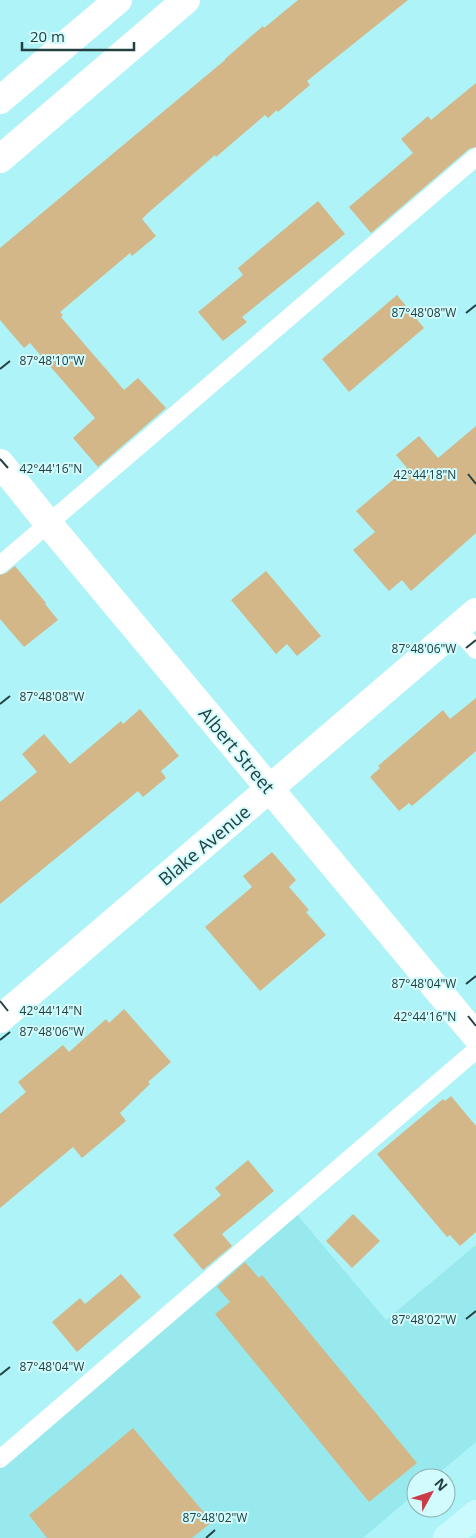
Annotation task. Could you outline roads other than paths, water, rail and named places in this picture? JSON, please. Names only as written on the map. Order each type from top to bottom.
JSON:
[{"type":"main road","points":[[447,1538],[476,1514]]},
{"type":"street","points":[[0,100],[118,0]]},
{"type":"street","points":[[0,159],[186,0]]},
{"type":"street","name":"Albert Street","points":[[0,463],[476,1036]]},
{"type":"street","name":"Blake Avenue","points":[[0,1019],[467,620]]},
{"type":"lane","points":[[0,564],[476,157]]},
{"type":"lane","points":[[467,620],[476,650]]},
{"type":"lane","points":[[0,1459],[476,1050]]}]
